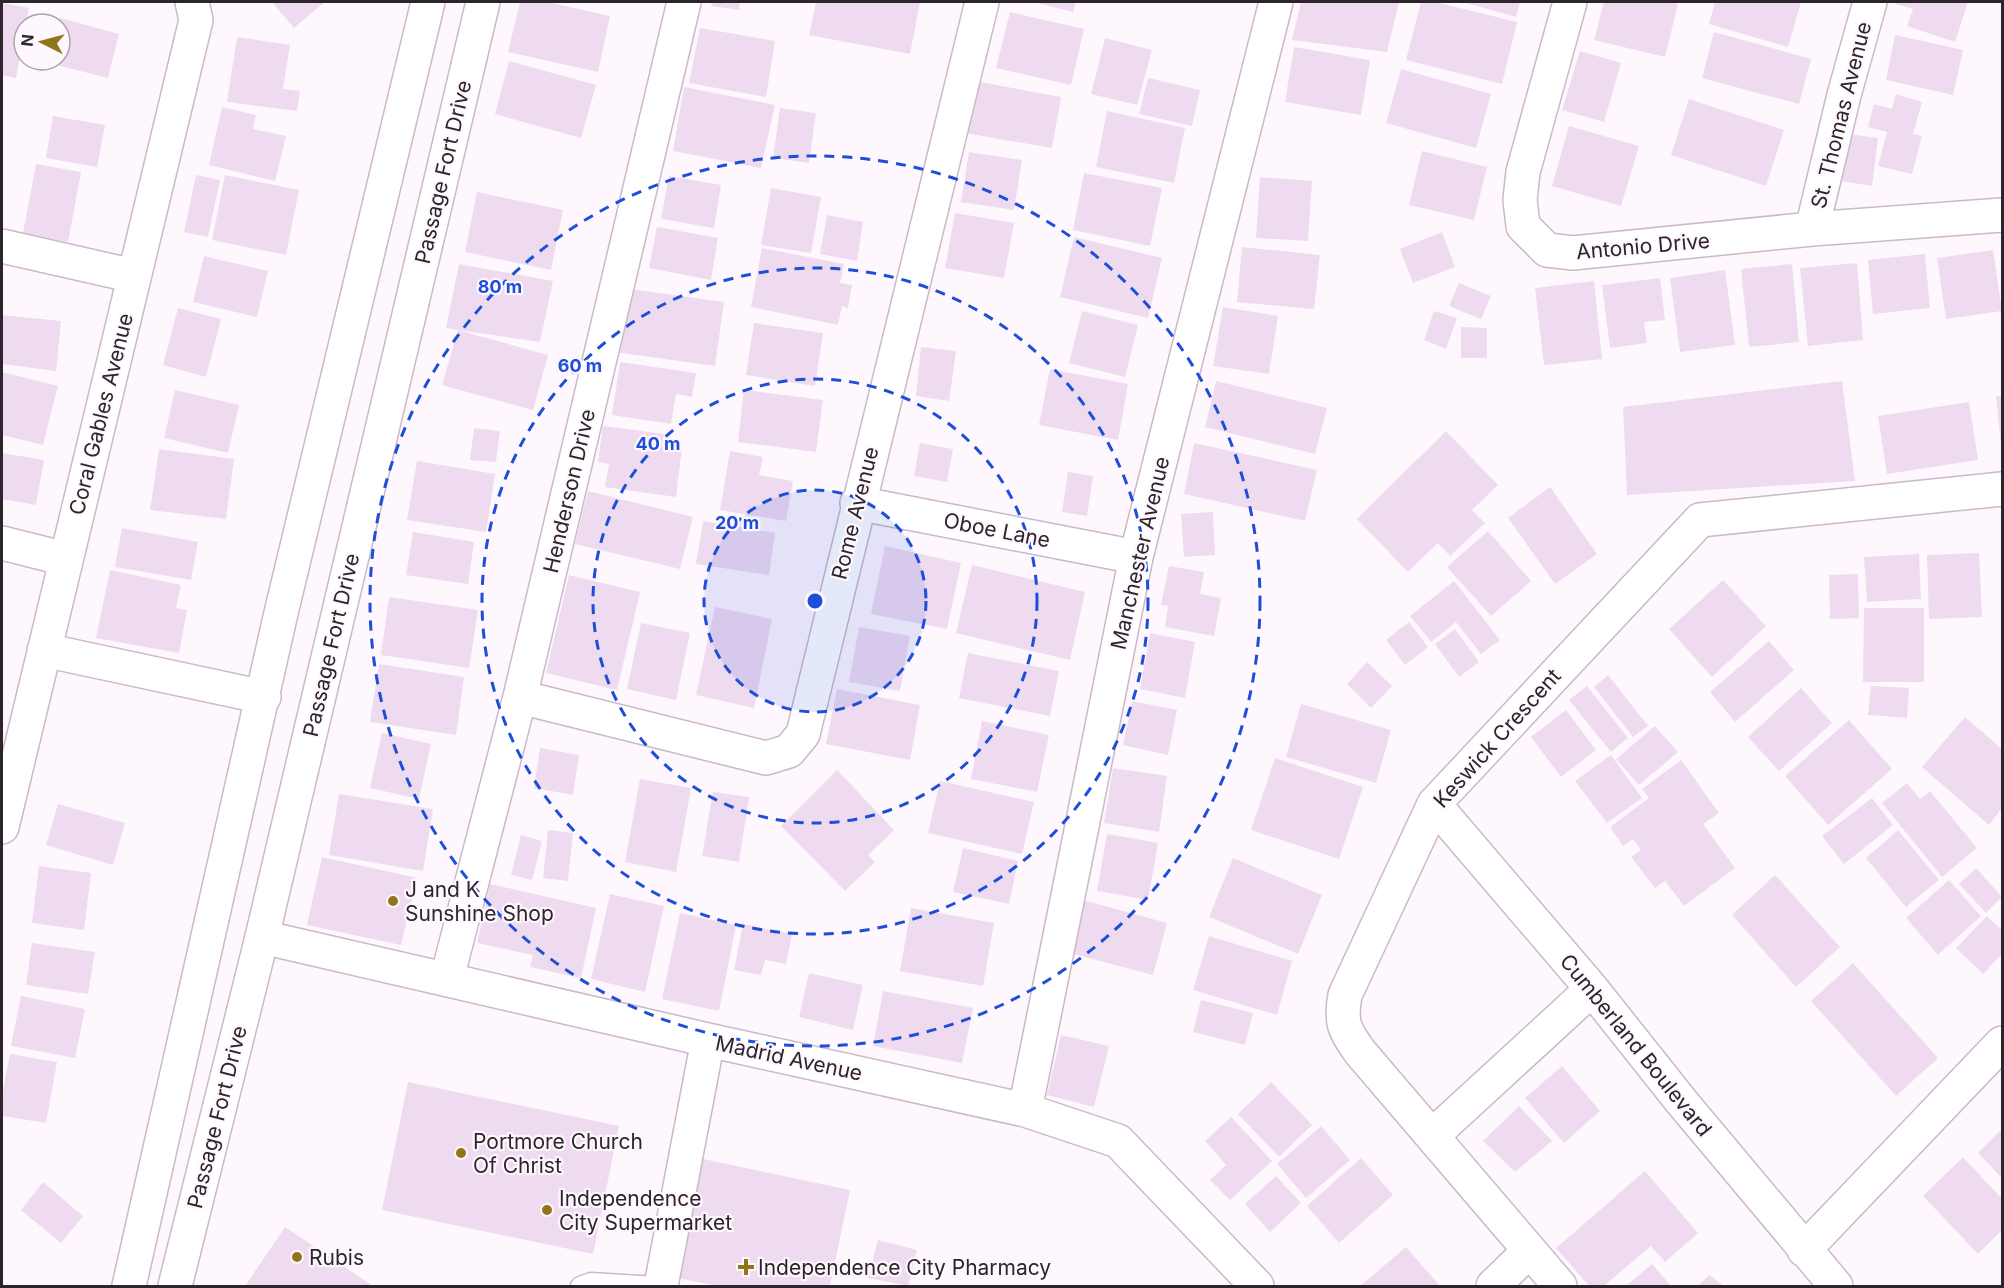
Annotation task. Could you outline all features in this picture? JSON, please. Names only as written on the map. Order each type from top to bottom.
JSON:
[{"type":"street","name":"Coral Gables Avenue","points":[[3,818],[196,20],[192,2]]},
{"type":"street","points":[[129,1287],[287,590],[428,2]]},
{"type":"street","name":"Passage Fort Drive","points":[[175,1287],[262,937],[483,2]]},
{"type":"street","name":"Henderson Drive","points":[[447,978],[520,698],[684,2]]},
{"type":"street","name":"Rome Avenue","points":[[520,698],[766,758],[789,751],[803,734],[857,503],[982,2]]},
{"type":"street","name":"Manchester Avenue","points":[[1025,1110],[1136,557],[1276,2]]},
{"type":"street","name":"Antonio Drive","points":[[1570,2],[1523,172],[1520,200],[1523,226],[1532,238],[1547,250],[1573,253],[1812,229],[2002,215]]},
{"type":"street","name":"St. Thomas Avenue","points":[[1812,229],[1844,94],[1870,2]]},
{"type":"street","points":[[2,246],[134,276]]},
{"type":"street","name":"Keswick Crescent","points":[[1560,1287],[1360,1052],[1347,1035],[1341,1017],[1345,995],[1434,804],[1700,520],[2002,489]]},
{"type":"street","name":"Oboe Lane","points":[[857,503],[1136,557]]},
{"type":"street","points":[[2,543],[66,559]]},
{"type":"street","points":[[44,650],[264,697]]},
{"type":"street","name":"Cumberland Boulevard","points":[[1434,804],[1592,989],[1803,1250],[1836,1287]]},
{"type":"street","name":"Madrid Avenue","points":[[262,937],[708,1040],[1025,1110],[1118,1141],[1257,1287]]},
{"type":"street","points":[[1433,1135],[1592,989]]},
{"type":"street","points":[[658,1287],[708,1040]]},
{"type":"street","points":[[1803,1250],[2000,1051]]},
{"type":"street","points":[[1493,1287],[1529,1251]]},
{"type":"lane","points":[[580,1287],[591,1282],[658,1287]]},
{"type":"building","points":[[272,2],[325,2],[294,28]]},
{"type":"building","points":[[520,2],[547,2],[610,16],[598,72],[508,52]]},
{"type":"building","points":[[712,2],[740,2],[739,10],[711,6]]},
{"type":"building","points":[[816,2],[920,2],[910,54],[809,35]]},
{"type":"building","points":[[1034,2],[1076,2],[1073,12]]},
{"type":"building","points":[[1301,2],[1399,2],[1387,52],[1292,40]]},
{"type":"building","points":[[1421,2],[1435,2],[1517,22],[1502,84],[1406,60]]},
{"type":"building","points":[[1463,2],[1520,2],[1516,17]]},
{"type":"building","points":[[1604,2],[1678,4],[1665,57],[1594,40]]},
{"type":"building","points":[[1715,2],[1801,2],[1788,47],[1709,24]]},
{"type":"building","points":[[1897,2],[1968,2],[1955,42],[1907,26],[1913,9],[1896,4]]},
{"type":"building","points":[[2,3],[29,8],[28,12],[12,12],[12,72],[17,72],[16,78],[2,75]]},
{"type":"building","points":[[1010,12],[1084,29],[1071,85],[996,68]]},
{"type":"building","points":[[72,21],[119,34],[108,78],[72,69]]},
{"type":"building","points":[[700,28],[775,41],[766,97],[689,83]]},
{"type":"building","points":[[1714,32],[1811,59],[1799,104],[1702,78]]},
{"type":"building","points":[[1895,35],[1963,50],[1953,95],[1886,80]]},
{"type":"building","points":[[237,37],[290,45],[283,89],[300,91],[297,111],[227,102]]},
{"type":"building","points":[[1105,38],[1152,50],[1137,105],[1091,94]]},
{"type":"building","points":[[1294,47],[1370,60],[1361,115],[1285,102]]},
{"type":"building","points":[[1580,51],[1621,63],[1604,122],[1562,110]]},
{"type":"building","points":[[509,61],[596,85],[581,138],[495,114]]},
{"type":"building","points":[[1401,69],[1491,94],[1476,148],[1386,123]]},
{"type":"building","points":[[1148,78],[1200,90],[1192,126],[1139,114]]},
{"type":"building","points":[[974,81],[1061,97],[1052,148],[965,133]]},
{"type":"building","points":[[684,87],[775,105],[761,168],[673,151]]},
{"type":"building","points":[[1896,94],[1922,102],[1913,134],[1922,136],[1912,174],[1878,166],[1887,132],[1868,127],[1874,104],[1892,109]]},
{"type":"building","points":[[1689,99],[1784,130],[1766,186],[1671,155]]},
{"type":"building","points":[[222,107],[256,115],[253,129],[286,136],[275,181],[209,165]]},
{"type":"building","points":[[780,108],[816,113],[809,163],[773,158]]},
{"type":"building","points":[[1107,111],[1185,128],[1174,183],[1096,167]]},
{"type":"building","points":[[53,116],[105,125],[97,167],[46,158]]},
{"type":"building","points":[[1569,126],[1639,146],[1621,206],[1552,186]]},
{"type":"building","points":[[1848,134],[1878,138],[1872,186],[1841,181]]},
{"type":"building","points":[[1422,151],[1487,167],[1474,220],[1409,205]]},
{"type":"building","points":[[969,152],[1022,160],[1014,210],[961,202]]},
{"type":"building","points":[[36,164],[81,172],[68,242],[23,233]]},
{"type":"building","points":[[1084,173],[1162,188],[1150,246],[1073,230]]},
{"type":"building","points":[[196,175],[220,180],[208,237],[184,232]]},
{"type":"building","points":[[225,175],[299,190],[286,255],[212,240]]},
{"type":"building","points":[[669,176],[721,185],[714,228],[661,219]]},
{"type":"building","points":[[1260,177],[1312,181],[1308,241],[1256,238]]},
{"type":"building","points":[[771,188],[821,197],[811,253],[761,245]]},
{"type":"building","points":[[477,192],[563,210],[551,270],[465,252]]},
{"type":"building","points":[[955,213],[1014,223],[1004,278],[945,268]]},
{"type":"building","points":[[827,215],[863,222],[857,261],[820,254]]},
{"type":"building","points":[[657,227],[718,238],[711,280],[649,268]]},
{"type":"building","points":[[1442,232],[1455,267],[1413,283],[1400,249]]},
{"type":"building","points":[[1074,237],[1162,258],[1148,318],[1060,297]]},
{"type":"building","points":[[1242,247],[1320,255],[1314,309],[1237,302]]},
{"type":"building","points":[[762,248],[844,264],[840,283],[852,285],[848,308],[842,306],[838,325],[751,307]]},
{"type":"building","points":[[1993,250],[2002,311],[1946,319],[1937,258]]},
{"type":"building","points":[[1925,254],[1930,308],[1873,314],[1868,260]]},
{"type":"building","points":[[204,256],[268,271],[257,317],[193,302]]},
{"type":"building","points":[[1857,263],[1863,340],[1808,346],[1800,268]]},
{"type":"building","points":[[459,264],[553,281],[540,342],[446,328]]},
{"type":"building","points":[[1792,264],[1799,342],[1749,347],[1741,269]]},
{"type":"building","points":[[1725,270],[1735,345],[1680,352],[1670,278]]},
{"type":"building","points":[[1660,278],[1665,320],[1644,322],[1647,343],[1610,348],[1602,285]]},
{"type":"building","points":[[1594,281],[1602,359],[1544,365],[1535,288]]},
{"type":"building","points":[[1459,283],[1491,296],[1481,319],[1449,306]]},
{"type":"building","points":[[623,288],[724,302],[715,366],[615,352]]},
{"type":"building","points":[[1223,307],[1278,316],[1269,374],[1213,366]]},
{"type":"building","points":[[178,308],[221,319],[206,377],[163,365]]},
{"type":"building","points":[[1082,311],[1138,325],[1125,377],[1069,363]]},
{"type":"building","points":[[1434,311],[1457,318],[1446,349],[1424,340]]},
{"type":"building","points":[[2,315],[61,321],[56,371],[2,364]]},
{"type":"building","points":[[754,323],[823,333],[815,386],[746,375]]},
{"type":"building","points":[[1461,327],[1487,328],[1487,358],[1461,358]]},
{"type":"building","points":[[458,330],[548,355],[533,410],[442,385]]},
{"type":"building","points":[[921,347],[956,351],[949,401],[916,396]]},
{"type":"building","points":[[620,362],[696,373],[692,397],[676,394],[671,424],[612,415]]},
{"type":"building","points":[[1050,369],[1128,384],[1118,440],[1039,425]]},
{"type":"building","points":[[2,372],[58,386],[43,445],[2,435]]},
{"type":"building","points":[[1216,381],[1327,408],[1315,454],[1205,427]]},
{"type":"building","points":[[1842,381],[1855,481],[1627,495],[1623,407]]},
{"type":"building","points":[[175,390],[239,405],[228,453],[164,438]]},
{"type":"building","points":[[744,390],[823,400],[816,452],[738,442]]},
{"type":"building","points":[[1996,396],[2002,396],[2002,444],[2001,444]]},
{"type":"building","points":[[1969,402],[1978,460],[1887,474],[1878,416]]},
{"type":"building","points":[[603,426],[664,434],[662,445],[682,448],[676,497],[605,487],[609,464],[598,462]]},
{"type":"building","points":[[474,428],[500,431],[496,462],[470,460]]},
{"type":"building","points":[[1446,431],[1498,485],[1472,510],[1485,523],[1450,556],[1438,543],[1408,572],[1357,519]]},
{"type":"building","points":[[920,443],[953,449],[947,482],[914,476]]},
{"type":"building","points":[[1194,443],[1317,470],[1305,521],[1184,494]]},
{"type":"building","points":[[159,449],[234,459],[226,519],[150,510]]},
{"type":"building","points":[[730,451],[763,457],[759,475],[793,481],[786,521],[720,510]]},
{"type":"building","points":[[2,453],[44,460],[36,505],[2,499]]},
{"type":"building","points":[[417,461],[495,474],[486,532],[407,520]]},
{"type":"building","points":[[1068,472],[1093,476],[1087,516],[1062,512]]},
{"type":"building","points":[[1550,487],[1597,554],[1555,584],[1508,518]]},
{"type":"building","points":[[588,491],[693,517],[680,569],[575,544]]},
{"type":"building","points":[[1213,512],[1215,555],[1184,557],[1181,514]]},
{"type":"building","points":[[703,521],[775,533],[769,575],[696,564]]},
{"type":"building","points":[[122,528],[198,542],[191,580],[115,567]]},
{"type":"building","points":[[1488,531],[1531,581],[1491,616],[1447,567]]},
{"type":"building","points":[[413,532],[474,542],[468,584],[406,575]]},
{"type":"building","points":[[885,546],[961,563],[947,629],[871,614]]},
{"type":"building","points":[[1979,553],[1982,617],[1929,619],[1927,555]]},
{"type":"building","points":[[1919,554],[1921,599],[1867,602],[1864,557]]},
{"type":"building","points":[[972,565],[1085,592],[1070,660],[956,633]]},
{"type":"building","points":[[1169,566],[1204,572],[1200,594],[1221,598],[1214,636],[1165,627],[1168,606],[1161,605]]},
{"type":"building","points":[[110,570],[181,585],[176,608],[187,610],[179,653],[96,638]]},
{"type":"building","points":[[1858,574],[1859,618],[1830,619],[1829,575]]},
{"type":"building","points":[[569,575],[640,592],[617,690],[546,673]]},
{"type":"building","points":[[1723,580],[1766,626],[1712,677],[1669,629]]},
{"type":"building","points":[[1454,581],[1500,640],[1481,654],[1456,622],[1431,642],[1410,616]]},
{"type":"building","points":[[389,597],[478,610],[469,668],[381,655]]},
{"type":"building","points":[[715,607],[772,619],[754,708],[696,695]]},
{"type":"building","points":[[1864,608],[1924,608],[1924,682],[1863,682]]},
{"type":"building","points":[[1409,622],[1428,647],[1405,665],[1386,640]]},
{"type":"building","points":[[641,623],[690,633],[676,700],[627,689]]},
{"type":"building","points":[[859,627],[910,636],[900,691],[849,682]]},
{"type":"building","points":[[1455,629],[1479,662],[1459,677],[1435,644]]},
{"type":"building","points":[[1150,633],[1195,642],[1185,698],[1140,689]]},
{"type":"building","points":[[1769,641],[1794,670],[1735,722],[1710,692]]},
{"type":"building","points":[[968,653],[1059,671],[1050,716],[959,698]]},
{"type":"building","points":[[1367,662],[1392,686],[1371,708],[1347,684]]},
{"type":"building","points":[[379,664],[464,677],[456,735],[370,722]]},
{"type":"building","points":[[1608,675],[1648,726],[1633,737],[1594,687]]},
{"type":"building","points":[[1587,686],[1628,738],[1611,752],[1569,700]]},
{"type":"building","points":[[1871,686],[1909,688],[1907,718],[1868,715]]},
{"type":"building","points":[[1801,688],[1832,723],[1779,771],[1748,737]]},
{"type":"building","points":[[837,689],[920,705],[910,760],[826,744]]},
{"type":"building","points":[[1132,701],[1177,710],[1168,755],[1123,745]]},
{"type":"building","points":[[1301,704],[1391,730],[1376,783],[1286,757]]},
{"type":"building","points":[[1566,710],[1596,750],[1561,777],[1531,737]]},
{"type":"building","points":[[1965,717],[2002,749],[2002,808],[1989,825],[1922,767]]},
{"type":"building","points":[[1849,720],[1892,769],[1828,825],[1785,776]]},
{"type":"building","points":[[982,721],[1049,735],[1037,792],[971,779]]},
{"type":"building","points":[[1655,726],[1678,752],[1639,785],[1616,759]]},
{"type":"building","points":[[382,733],[431,744],[419,799],[370,788]]},
{"type":"building","points":[[540,748],[579,755],[573,795],[534,788]]},
{"type":"building","points":[[1611,755],[1642,798],[1607,823],[1575,781]]},
{"type":"building","points":[[1275,758],[1363,787],[1339,859],[1251,830]]},
{"type":"building","points":[[1681,760],[1719,813],[1703,824],[1735,868],[1684,906],[1665,881],[1655,888],[1631,857],[1641,850],[1633,839],[1623,846],[1610,827],[1649,798],[1642,789]]},
{"type":"building","points":[[1113,768],[1167,776],[1159,832],[1104,823]]},
{"type":"building","points":[[837,770],[894,830],[868,855],[875,862],[845,891],[781,826]]},
{"type":"building","points":[[640,779],[691,788],[676,872],[625,862]]},
{"type":"building","points":[[940,781],[1034,802],[1022,854],[928,833]]},
{"type":"building","points":[[1907,783],[1920,799],[1930,791],[1977,848],[1942,877],[1882,803]]},
{"type":"building","points":[[713,792],[749,797],[739,862],[702,856]]},
{"type":"building","points":[[339,794],[433,809],[423,871],[329,855]]},
{"type":"building","points":[[1872,798],[1893,825],[1844,864],[1822,836]]},
{"type":"building","points":[[58,804],[125,823],[113,865],[46,845]]},
{"type":"building","points":[[548,830],[573,833],[568,881],[543,878]]},
{"type":"building","points":[[1898,830],[1939,880],[1906,907],[1866,858]]},
{"type":"building","points":[[1107,834],[1158,843],[1148,900],[1097,891]]},
{"type":"building","points":[[521,835],[542,841],[532,880],[511,875]]},
{"type":"building","points":[[963,848],[1018,861],[1009,904],[953,892]]},
{"type":"building","points":[[322,857],[417,878],[401,945],[307,925]]},
{"type":"building","points":[[1233,858],[1322,895],[1298,954],[1209,917]]},
{"type":"building","points":[[39,866],[91,873],[84,930],[32,923]]},
{"type":"building","points":[[1976,868],[2002,897],[1986,913],[1959,884]]},
{"type":"building","points":[[1775,875],[1840,947],[1796,987],[1732,915]]},
{"type":"building","points":[[1949,880],[1981,916],[1938,955],[1906,918]]},
{"type":"building","points":[[490,884],[596,908],[581,978],[530,967],[533,955],[477,943]]},
{"type":"building","points":[[610,894],[664,906],[645,992],[591,979]]},
{"type":"building","points":[[1083,900],[1167,923],[1153,975],[1070,953]]},
{"type":"building","points":[[911,908],[994,923],[983,986],[900,971]]},
{"type":"building","points":[[680,913],[736,925],[719,1011],[662,999]]},
{"type":"building","points":[[1987,916],[2002,930],[2002,954],[1983,974],[1956,948]]},
{"type":"building","points":[[743,924],[792,934],[786,964],[765,960],[761,975],[734,970]]},
{"type":"building","points":[[1209,936],[1292,961],[1277,1015],[1193,990]]},
{"type":"building","points":[[32,943],[95,952],[88,994],[26,985]]},
{"type":"building","points":[[1853,963],[1938,1058],[1896,1096],[1811,1001]]},
{"type":"building","points":[[809,973],[863,985],[853,1030],[799,1017]]},
{"type":"building","points":[[883,991],[973,1008],[962,1063],[873,1046]]},
{"type":"building","points":[[21,996],[85,1009],[75,1058],[11,1046]]},
{"type":"building","points":[[1201,1000],[1253,1013],[1245,1045],[1193,1032]]},
{"type":"building","points":[[1061,1035],[1109,1046],[1094,1107],[1047,1095]]},
{"type":"building","points":[[10,1054],[57,1062],[46,1123],[2,1116],[2,1096]]},
{"type":"building","points":[[1562,1066],[1600,1111],[1564,1143],[1525,1098]]},
{"type":"building","points":[[408,1082],[619,1126],[593,1254],[382,1210]]},
{"type":"building","points":[[1271,1082],[1312,1125],[1279,1157],[1238,1114]]},
{"type":"building","points":[[1519,1106],[1552,1141],[1515,1172],[1483,1141]]},
{"type":"building","points":[[1231,1117],[1272,1161],[1230,1200],[1210,1180],[1226,1165],[1205,1141]]},
{"type":"building","points":[[1321,1126],[1350,1160],[1306,1198],[1277,1164]]},
{"type":"building","points":[[2002,1129],[2002,1178],[1978,1153]]},
{"type":"building","points":[[1963,1157],[2002,1199],[2002,1230],[1978,1254],[1923,1196]]},
{"type":"building","points":[[1361,1158],[1393,1195],[1339,1243],[1307,1206]]},
{"type":"building","points":[[703,1159],[850,1190],[830,1286],[717,1286],[678,1278]]},
{"type":"building","points":[[1645,1171],[1698,1233],[1665,1262],[1651,1246],[1604,1286],[1589,1286],[1556,1248]]},
{"type":"building","points":[[1276,1176],[1301,1203],[1270,1232],[1245,1204]]},
{"type":"building","points":[[43,1182],[83,1216],[61,1243],[21,1210]]},
{"type":"building","name":"Rubis","points":[[285,1227],[373,1286],[245,1286]]},
{"type":"building","points":[[878,1240],[917,1250],[908,1286],[868,1278]]},
{"type":"building","points":[[1406,1247],[1440,1286],[1360,1286]]},
{"type":"building","points":[[1652,1264],[1671,1286],[1626,1286]]},
{"type":"building","points":[[1709,1275],[1724,1286],[1698,1286]]},
{"type":"place","name":"J and K Sunshine Shop","points":[[393,901]]},
{"type":"place","name":"Portmore Church Of Christ","points":[[461,1153]]},
{"type":"place","name":"Independence City Supermarket","points":[[547,1210]]},
{"type":"place","name":"Rubis","points":[[297,1257]]},
{"type":"place","name":"Independence City Pharmacy","points":[[746,1267]]}]
